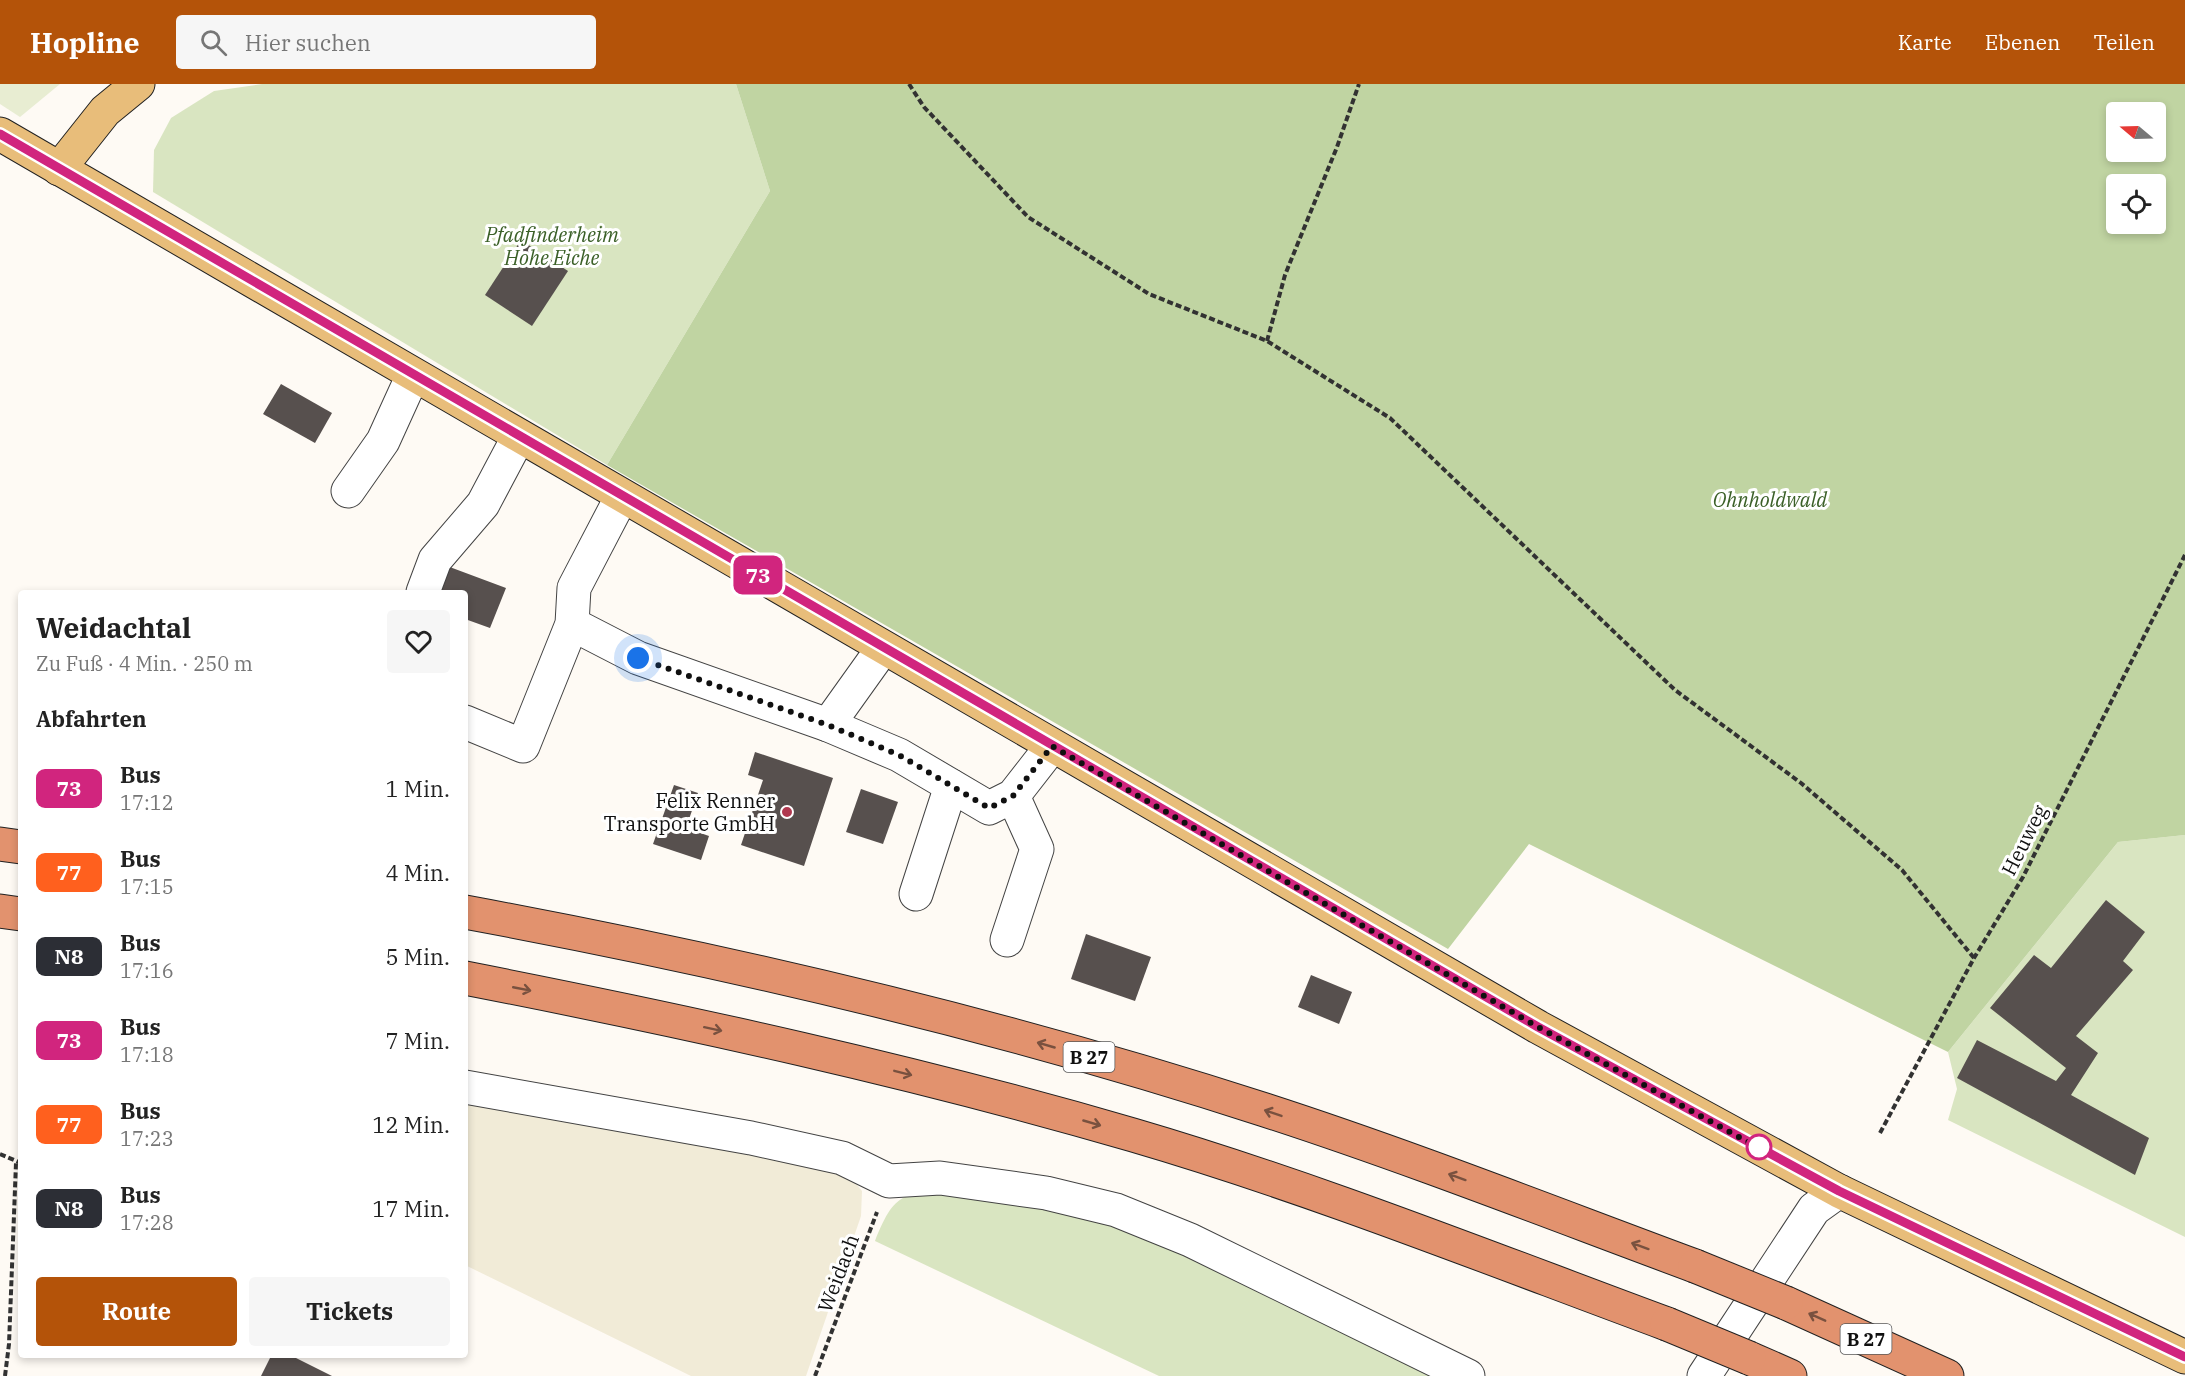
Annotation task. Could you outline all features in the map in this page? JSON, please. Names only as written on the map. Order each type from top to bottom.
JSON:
[{"type":"highway","points":[[0,844],[18,847]]},
{"type":"highway","points":[[0,911],[18,914]]},
{"type":"highway","name":"B 27","points":[[468,913],[782,977],[984,1026],[1266,1111],[1438,1170],[1695,1266],[1786,1303],[1947,1376]]},
{"type":"highway","points":[[468,979],[760,1038],[966,1088],[1135,1136],[1430,1236],[1667,1324],[1790,1376]]},
{"type":"main road","points":[[59,169],[105,111],[138,84]]},
{"type":"main road","points":[[0,134],[1538,1027],[1839,1191],[2185,1357]]},
{"type":"lane","points":[[348,491],[383,441],[413,375]]},
{"type":"lane","points":[[424,590],[435,560],[483,504],[519,436]]},
{"type":"lane","points":[[468,723],[523,746],[572,624],[574,588],[622,496]]},
{"type":"lane","points":[[572,624],[638,658],[828,725],[899,755],[989,808],[1013,796],[1052,746]]},
{"type":"lane","points":[[828,725],[883,648]]},
{"type":"lane","points":[[916,894],[951,786]]},
{"type":"lane","points":[[1007,940],[1037,849],[1013,796]]},
{"type":"lane","points":[[468,1088],[751,1138],[842,1158],[889,1181],[940,1178],[1046,1193],[1116,1210],[1190,1239],[1468,1376]]},
{"type":"lane","points":[[1704,1376],[1814,1209],[1839,1191]]},
{"type":"path","points":[[909,84],[924,107],[1028,217],[1149,294],[1268,341],[1390,418],[1675,690],[1801,783],[1902,870],[1974,958]]},
{"type":"path","points":[[1268,341],[1285,275],[1337,147],[1359,84]]},
{"type":"path","name":"Heuweg","points":[[1880,1133],[1974,958],[2022,877],[2185,555]]},
{"type":"path","points":[[0,1154],[18,1163],[9,1344],[5,1376]]},
{"type":"path","name":"Weidach","points":[[815,1376],[889,1181]]},
{"type":"shaded area","points":[[468,1098],[848,1174],[862,1191],[861,1216],[806,1376],[691,1376],[468,1266]]},
{"type":"green space","points":[[0,84],[60,84],[20,117],[0,104]]},
{"type":"green space","name":"Pfadfinderheim Hohe Eiche","points":[[262,84],[736,84],[770,191],[607,465],[153,192],[154,150],[171,118],[214,91]]},
{"type":"green space","name":"Ohnholdwald","points":[[736,84],[2185,84],[2185,835],[2118,842],[1948,1052],[1529,844],[1448,949],[607,465],[770,191]]},
{"type":"green space","points":[[2185,835],[2185,1237],[1948,1120],[1957,1089],[1948,1052],[2118,842]]},
{"type":"green space","points":[[949,1189],[1119,1221],[1445,1376],[1159,1376],[875,1241],[888,1214],[901,1199],[910,1195]]},
{"type":"building","points":[[521,240],[568,271],[532,326],[485,295]]},
{"type":"building","points":[[281,384],[332,413],[315,443],[263,414]]},
{"type":"building","points":[[447,566],[506,588],[490,628],[468,620],[468,590],[438,590]]},
{"type":"building","name":"Felix Renner Transporte GmbH","points":[[755,752],[833,778],[804,866],[741,845],[763,780],[748,775]]},
{"type":"building","points":[[674,785],[698,793],[686,828],[709,836],[701,860],[653,844]]},
{"type":"building","points":[[861,789],[898,802],[883,844],[846,832]]},
{"type":"building","points":[[2106,900],[2145,932],[2123,961],[2133,970],[2076,1036],[2098,1053],[2071,1095],[2149,1138],[2135,1175],[1957,1078],[1977,1040],[2056,1081],[2066,1068],[1990,1008],[2034,955],[2051,968]]},
{"type":"building","points":[[1086,934],[1151,957],[1135,1001],[1071,979]]},
{"type":"building","points":[[1311,975],[1352,992],[1339,1024],[1298,1007]]},
{"type":"building","points":[[270,1358],[296,1358],[332,1376],[261,1376]]},
{"type":"bus line","name":"73","points":[[0,134],[1538,1027],[1839,1191],[2185,1357]]},
{"type":"place","name":"Felix Renner Transporte GmbH","points":[[787,812]]},
{"type":"route","points":[[638,658],[828,725],[899,755],[989,808],[1013,796],[1052,746],[1538,1027],[1761,1149],[1759,1147]]}]
